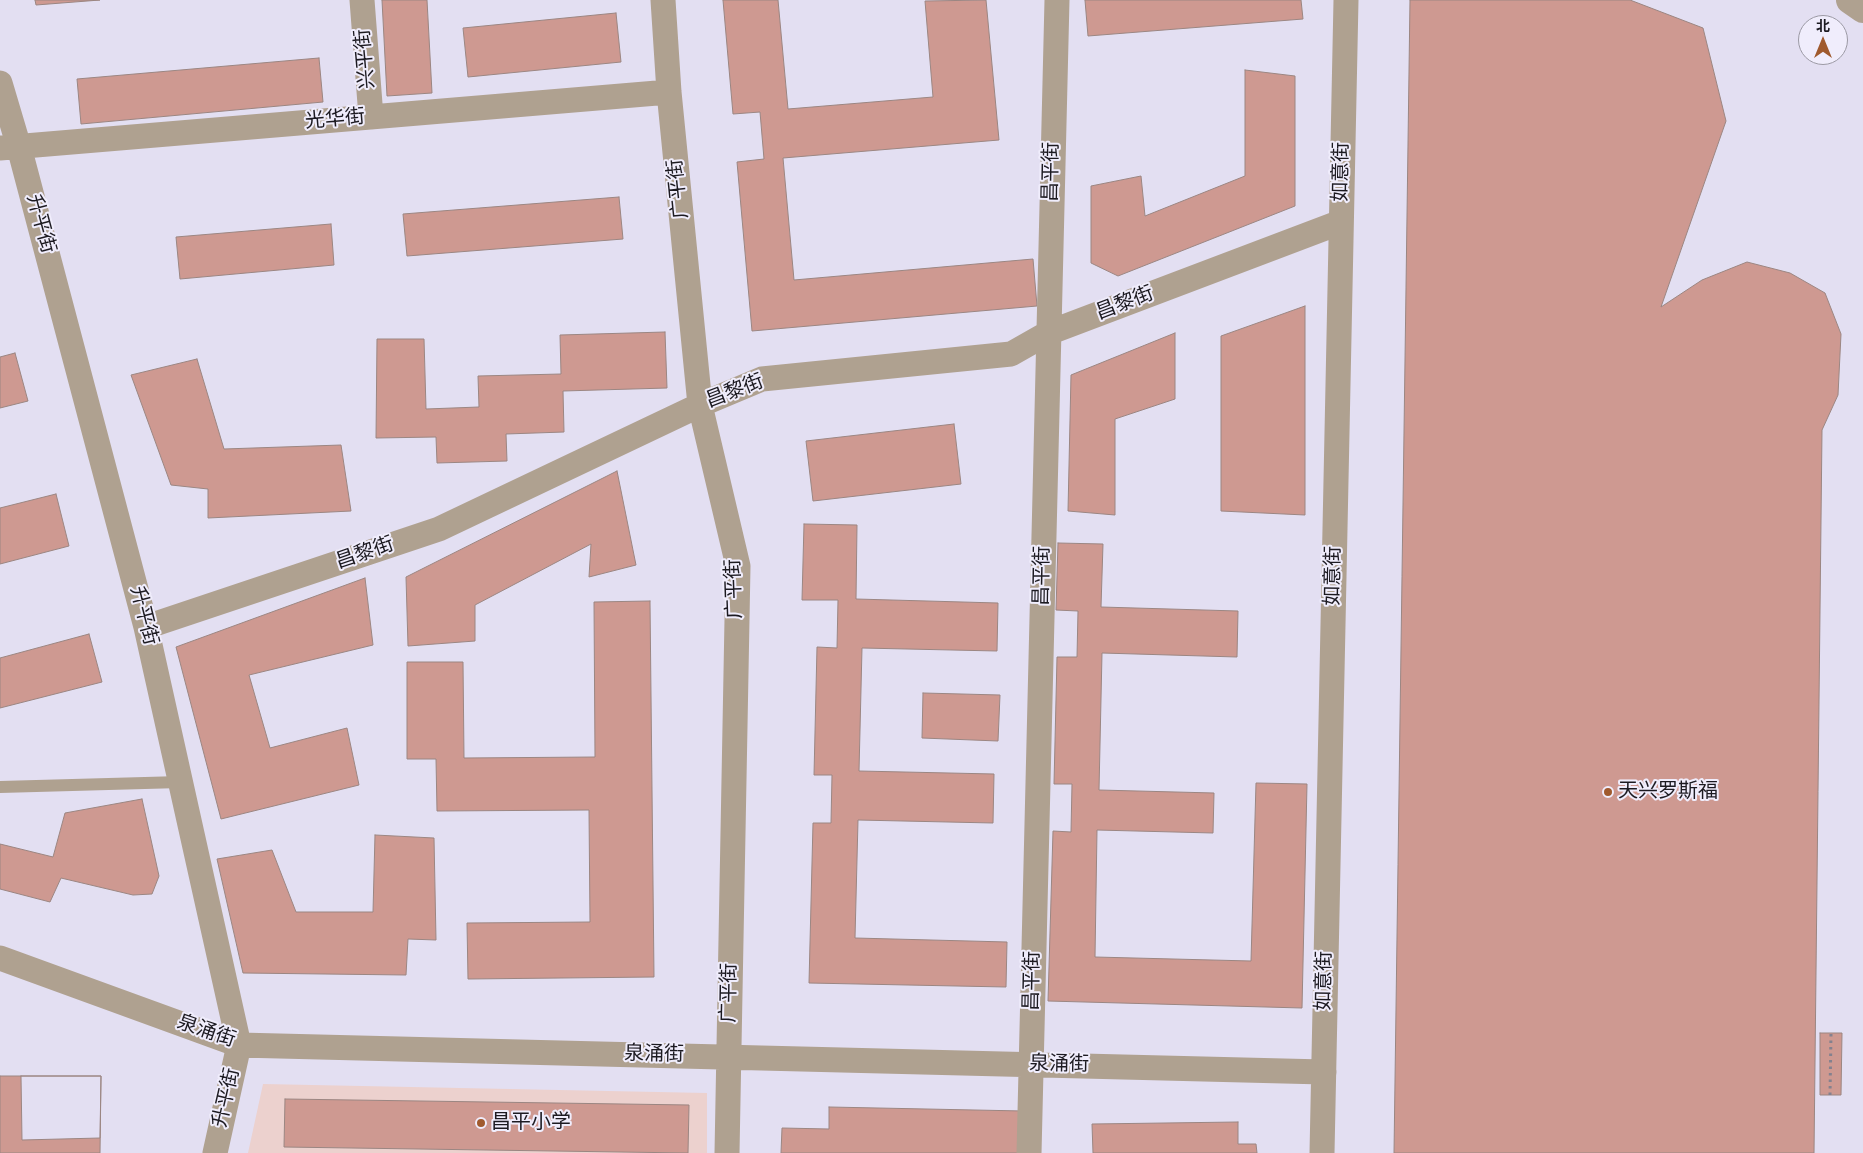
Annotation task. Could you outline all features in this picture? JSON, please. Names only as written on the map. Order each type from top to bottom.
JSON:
[{"type":"street","name":"兴平街","points":[[362,0],[371,117]]},
{"type":"street","name":"广平街","points":[[662,0],[669,92],[700,405],[738,566],[727,1153]]},
{"type":"street","name":"昌平街","points":[[1029,1153],[1057,0]]},
{"type":"street","name":"如意街","points":[[1322,1153],[1346,0]]},
{"type":"street","points":[[1850,0],[1863,9]]},
{"type":"street","name":"升平街","points":[[0,84],[10,148],[146,627],[240,1045],[215,1153]]},
{"type":"street","name":"光华街","points":[[10,148],[669,92]]},
{"type":"street","name":"昌黎街","points":[[146,627],[439,529],[700,405],[762,379],[1011,354],[1048,333],[1341,222]]},
{"type":"street","name":"泉涌街","points":[[0,958],[240,1045],[1324,1072]]},
{"type":"lane","points":[[0,787],[181,782]]},
{"type":"path","points":[[1830,1095],[1831,1033]]},
{"type":"shaded area","name":"昌平小学","points":[[263,1084],[707,1093],[707,1153],[248,1153]]},
{"type":"building","points":[[35,0],[100,0],[36,5]]},
{"type":"building","points":[[382,0],[427,0],[432,93],[387,96]]},
{"type":"building","points":[[723,0],[778,0],[788,109],[933,97],[925,1],[986,0],[999,140],[783,158],[794,280],[1033,259],[1037,306],[752,331],[737,162],[764,159],[760,112],[733,114]]},
{"type":"building","points":[[1085,0],[1301,0],[1303,19],[1088,36]]},
{"type":"building","name":"天兴罗斯福","points":[[1410,0],[1630,0],[1703,28],[1726,121],[1661,307],[1702,280],[1747,262],[1790,273],[1825,293],[1841,334],[1838,395],[1822,430],[1814,1153],[1394,1153]]},
{"type":"building","points":[[616,13],[621,62],[468,77],[463,28]]},
{"type":"building","points":[[319,58],[323,102],[81,124],[77,79]]},
{"type":"building","points":[[1245,70],[1295,76],[1295,206],[1118,276],[1091,263],[1091,186],[1141,176],[1145,216],[1245,176]]},
{"type":"building","points":[[619,197],[623,239],[407,256],[403,214]]},
{"type":"building","points":[[331,224],[334,265],[180,279],[176,237]]},
{"type":"building","points":[[1305,306],[1305,515],[1221,511],[1221,336]]},
{"type":"building","points":[[665,332],[667,388],[563,391],[564,432],[506,434],[507,461],[437,463],[436,437],[376,438],[377,339],[424,339],[426,409],[479,407],[478,376],[561,374],[560,335]]},
{"type":"building","points":[[1175,333],[1175,399],[1115,419],[1115,515],[1068,511],[1071,375]]},
{"type":"building","points":[[15,353],[28,401],[0,408],[0,357]]},
{"type":"building","points":[[197,359],[224,449],[341,445],[351,511],[208,518],[208,489],[171,485],[131,375]]},
{"type":"building","points":[[954,424],[961,484],[813,501],[806,441]]},
{"type":"building","points":[[617,471],[636,565],[589,577],[591,544],[475,605],[475,641],[408,646],[406,577]]},
{"type":"building","points":[[56,494],[69,546],[0,564],[0,508]]},
{"type":"building","points":[[804,524],[857,525],[856,599],[998,603],[997,651],[862,648],[859,771],[994,774],[993,823],[858,820],[855,938],[1007,942],[1006,987],[809,983],[813,823],[831,823],[832,775],[814,775],[817,647],[837,648],[838,600],[802,600]]},
{"type":"building","points":[[1058,543],[1103,544],[1101,607],[1238,611],[1237,657],[1102,653],[1099,790],[1214,793],[1213,833],[1097,830],[1095,957],[1251,961],[1256,783],[1307,784],[1302,1008],[1048,1001],[1053,831],[1071,832],[1072,784],[1054,784],[1057,657],[1077,657],[1078,611],[1056,610]]},
{"type":"building","points":[[365,578],[373,645],[249,675],[270,748],[347,728],[359,785],[221,819],[176,647]]},
{"type":"building","points":[[650,601],[654,977],[468,979],[467,923],[590,922],[589,810],[437,811],[436,759],[407,759],[407,662],[463,662],[464,758],[595,757],[594,602]]},
{"type":"building","points":[[89,634],[102,682],[0,708],[0,658]]},
{"type":"building","points":[[923,693],[1000,695],[998,741],[922,738]]},
{"type":"building","points":[[142,799],[159,876],[152,894],[133,895],[61,878],[50,902],[0,889],[0,844],[53,857],[65,813]]},
{"type":"building","points":[[375,835],[434,838],[436,940],[408,939],[406,975],[243,973],[217,859],[272,850],[296,912],[373,912]]},
{"type":"building","points":[[1820,1033],[1842,1033],[1841,1095],[1820,1095]]},
{"type":"building","points":[[0,1076],[101,1076],[100,1153],[0,1153]]},
{"type":"building","points":[[21,1076],[101,1076],[100,1138],[22,1140]]},
{"type":"building","name":"昌平小学","points":[[285,1099],[689,1105],[688,1153],[284,1147]]},
{"type":"building","points":[[829,1107],[1023,1111],[1022,1153],[781,1153],[782,1128],[829,1129]]},
{"type":"building","points":[[1238,1122],[1238,1144],[1256,1144],[1257,1153],[1093,1153],[1092,1124]]},
{"type":"place","name":"天兴罗斯福","points":[[1608,792]]},
{"type":"place","name":"昌平小学","points":[[481,1123]]}]
